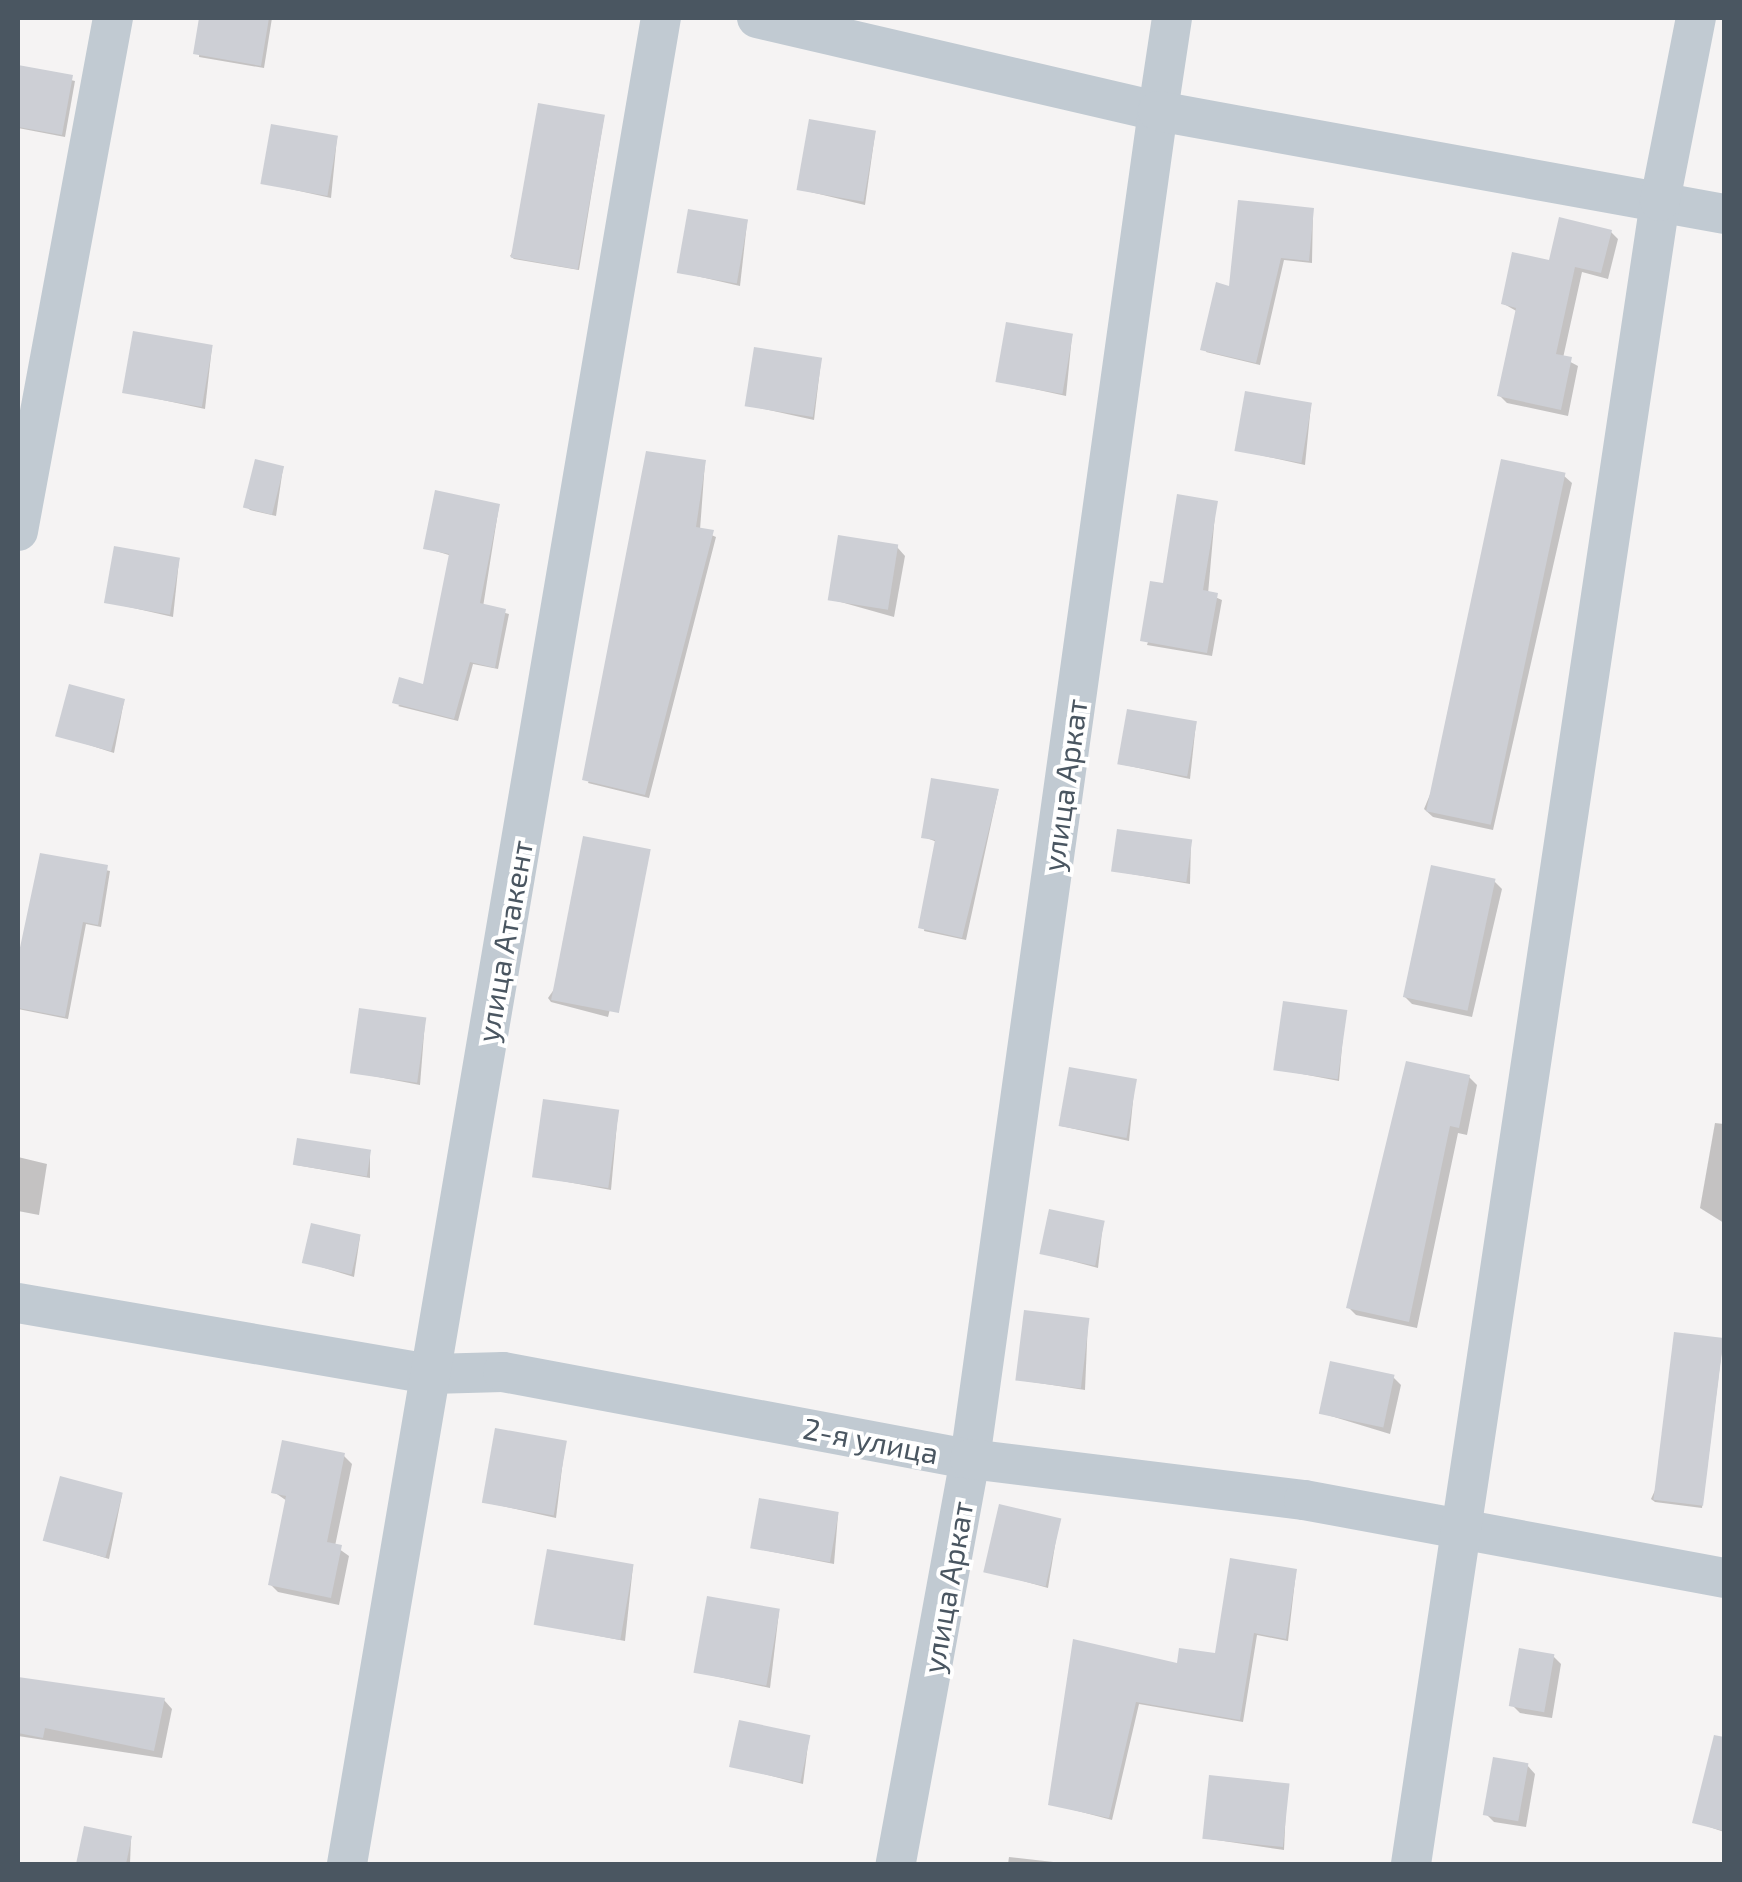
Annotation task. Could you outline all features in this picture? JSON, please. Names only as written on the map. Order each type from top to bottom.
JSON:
[{"type":"street","points":[[18,531],[113,18]]},
{"type":"street","name":"улица Атакент","points":[[348,1864],[661,18]]},
{"type":"street","points":[[757,18],[1158,111],[1724,214]]},
{"type":"street","name":"улица Аркат","points":[[896,1864],[970,1459],[1172,18]]},
{"type":"street","points":[[1410,1864],[1660,202],[1696,18]]},
{"type":"street","name":"2-я улица","points":[[18,1304],[431,1374],[503,1372],[970,1459],[1304,1500],[1459,1535],[1724,1578]]},
{"type":"building","points":[[199,18],[269,18],[261,66],[193,54]]},
{"type":"building","points":[[18,65],[73,75],[62,135],[18,127]]},
{"type":"building","points":[[538,103],[605,115],[578,269],[511,258]]},
{"type":"building","points":[[809,119],[876,131],[863,202],[796,190]]},
{"type":"building","points":[[271,124],[338,136],[327,196],[260,184]]},
{"type":"building","points":[[1238,200],[1314,208],[1309,261],[1281,258],[1256,363],[1200,350],[1216,282],[1229,286]]},
{"type":"building","points":[[688,209],[748,220],[737,284],[677,273]]},
{"type":"building","points":[[1559,217],[1612,230],[1601,273],[1575,267],[1556,354],[1572,357],[1561,410],[1497,396],[1516,308],[1501,304],[1512,252],[1549,260]]},
{"type":"building","points":[[1006,322],[1073,334],[1062,394],[995,382]]},
{"type":"building","points":[[133,331],[213,345],[202,407],[122,393]]},
{"type":"building","points":[[754,347],[822,358],[813,417],[745,406]]},
{"type":"building","points":[[1245,391],[1312,403],[1301,463],[1234,451]]},
{"type":"building","points":[[646,451],[706,460],[696,527],[714,530],[645,795],[582,780]]},
{"type":"building","points":[[255,459],[284,466],[272,515],[243,508]]},
{"type":"building","points":[[1501,459],[1566,473],[1491,825],[1426,811]]},
{"type":"building","points":[[435,490],[500,504],[480,603],[506,609],[495,668],[470,662],[454,719],[392,703],[399,677],[423,684],[449,554],[423,549]]},
{"type":"building","points":[[1177,494],[1218,501],[1203,590],[1218,593],[1207,653],[1140,641],[1150,581],[1163,583]]},
{"type":"building","points":[[838,535],[898,545],[888,610],[828,600]]},
{"type":"building","points":[[114,546],[180,558],[170,615],[104,603]]},
{"type":"building","points":[[69,684],[125,699],[111,751],[55,736]]},
{"type":"building","points":[[1127,709],[1197,721],[1187,776],[1117,764]]},
{"type":"building","points":[[931,778],[999,789],[962,938],[918,928],[935,840],[921,838]]},
{"type":"building","points":[[1117,829],[1192,840],[1186,882],[1111,872]]},
{"type":"building","points":[[583,836],[651,849],[619,1013],[551,1000]]},
{"type":"building","points":[[40,853],[108,865],[98,925],[83,922],[65,1017],[18,1008],[18,957]]},
{"type":"building","points":[[1431,865],[1496,879],[1467,1011],[1403,997]]},
{"type":"building","points":[[1283,1001],[1347,1010],[1338,1079],[1273,1070]]},
{"type":"building","points":[[359,1008],[426,1017],[417,1083],[350,1073]]},
{"type":"building","points":[[1406,1061],[1470,1075],[1459,1128],[1450,1126],[1409,1322],[1346,1308]]},
{"type":"building","points":[[1069,1067],[1137,1079],[1127,1138],[1059,1126]]},
{"type":"building","points":[[543,1099],[619,1110],[608,1188],[532,1177]]},
{"type":"building","points":[[297,1138],[371,1150],[367,1176],[293,1165]]},
{"type":"building","points":[[1049,1209],[1105,1221],[1095,1266],[1039,1254]]},
{"type":"building","points":[[311,1223],[361,1234],[351,1274],[302,1263]]},
{"type":"building","points":[[1024,1310],[1090,1318],[1081,1389],[1015,1380]]},
{"type":"building","points":[[1674,1332],[1724,1338],[1703,1506],[1653,1500]]},
{"type":"building","points":[[1330,1361],[1395,1375],[1383,1428],[1319,1414]]},
{"type":"building","points":[[495,1428],[567,1441],[554,1516],[482,1503]]},
{"type":"building","points":[[282,1440],[345,1453],[327,1542],[342,1545],[331,1598],[268,1585],[286,1496],[271,1493]]},
{"type":"building","points":[[60,1476],[123,1493],[105,1558],[43,1541]]},
{"type":"building","points":[[759,1498],[839,1512],[830,1562],[750,1548]]},
{"type":"building","points":[[999,1504],[1061,1518],[1046,1587],[983,1572]]},
{"type":"building","points":[[547,1549],[634,1564],[620,1640],[534,1625]]},
{"type":"building","points":[[1230,1558],[1297,1569],[1286,1639],[1254,1633],[1240,1720],[1136,1702],[1109,1818],[1048,1805],[1073,1639],[1177,1663],[1179,1648],[1215,1653]]},
{"type":"building","points":[[707,1596],[780,1609],[766,1686],[693,1673]]},
{"type":"building","points":[[1519,1648],[1554,1654],[1544,1712],[1509,1706]]},
{"type":"building","points":[[18,1677],[165,1698],[154,1751],[45,1728],[43,1738],[18,1733]]},
{"type":"building","points":[[739,1720],[810,1735],[800,1782],[729,1767]]},
{"type":"building","points":[[1714,1735],[1724,1737],[1724,1831],[1692,1823]]},
{"type":"building","points":[[1493,1757],[1528,1763],[1518,1821],[1483,1815]]},
{"type":"building","points":[[1209,1775],[1290,1783],[1283,1847],[1202,1839]]},
{"type":"building","points":[[84,1826],[132,1836],[126,1864],[76,1864]]}]
